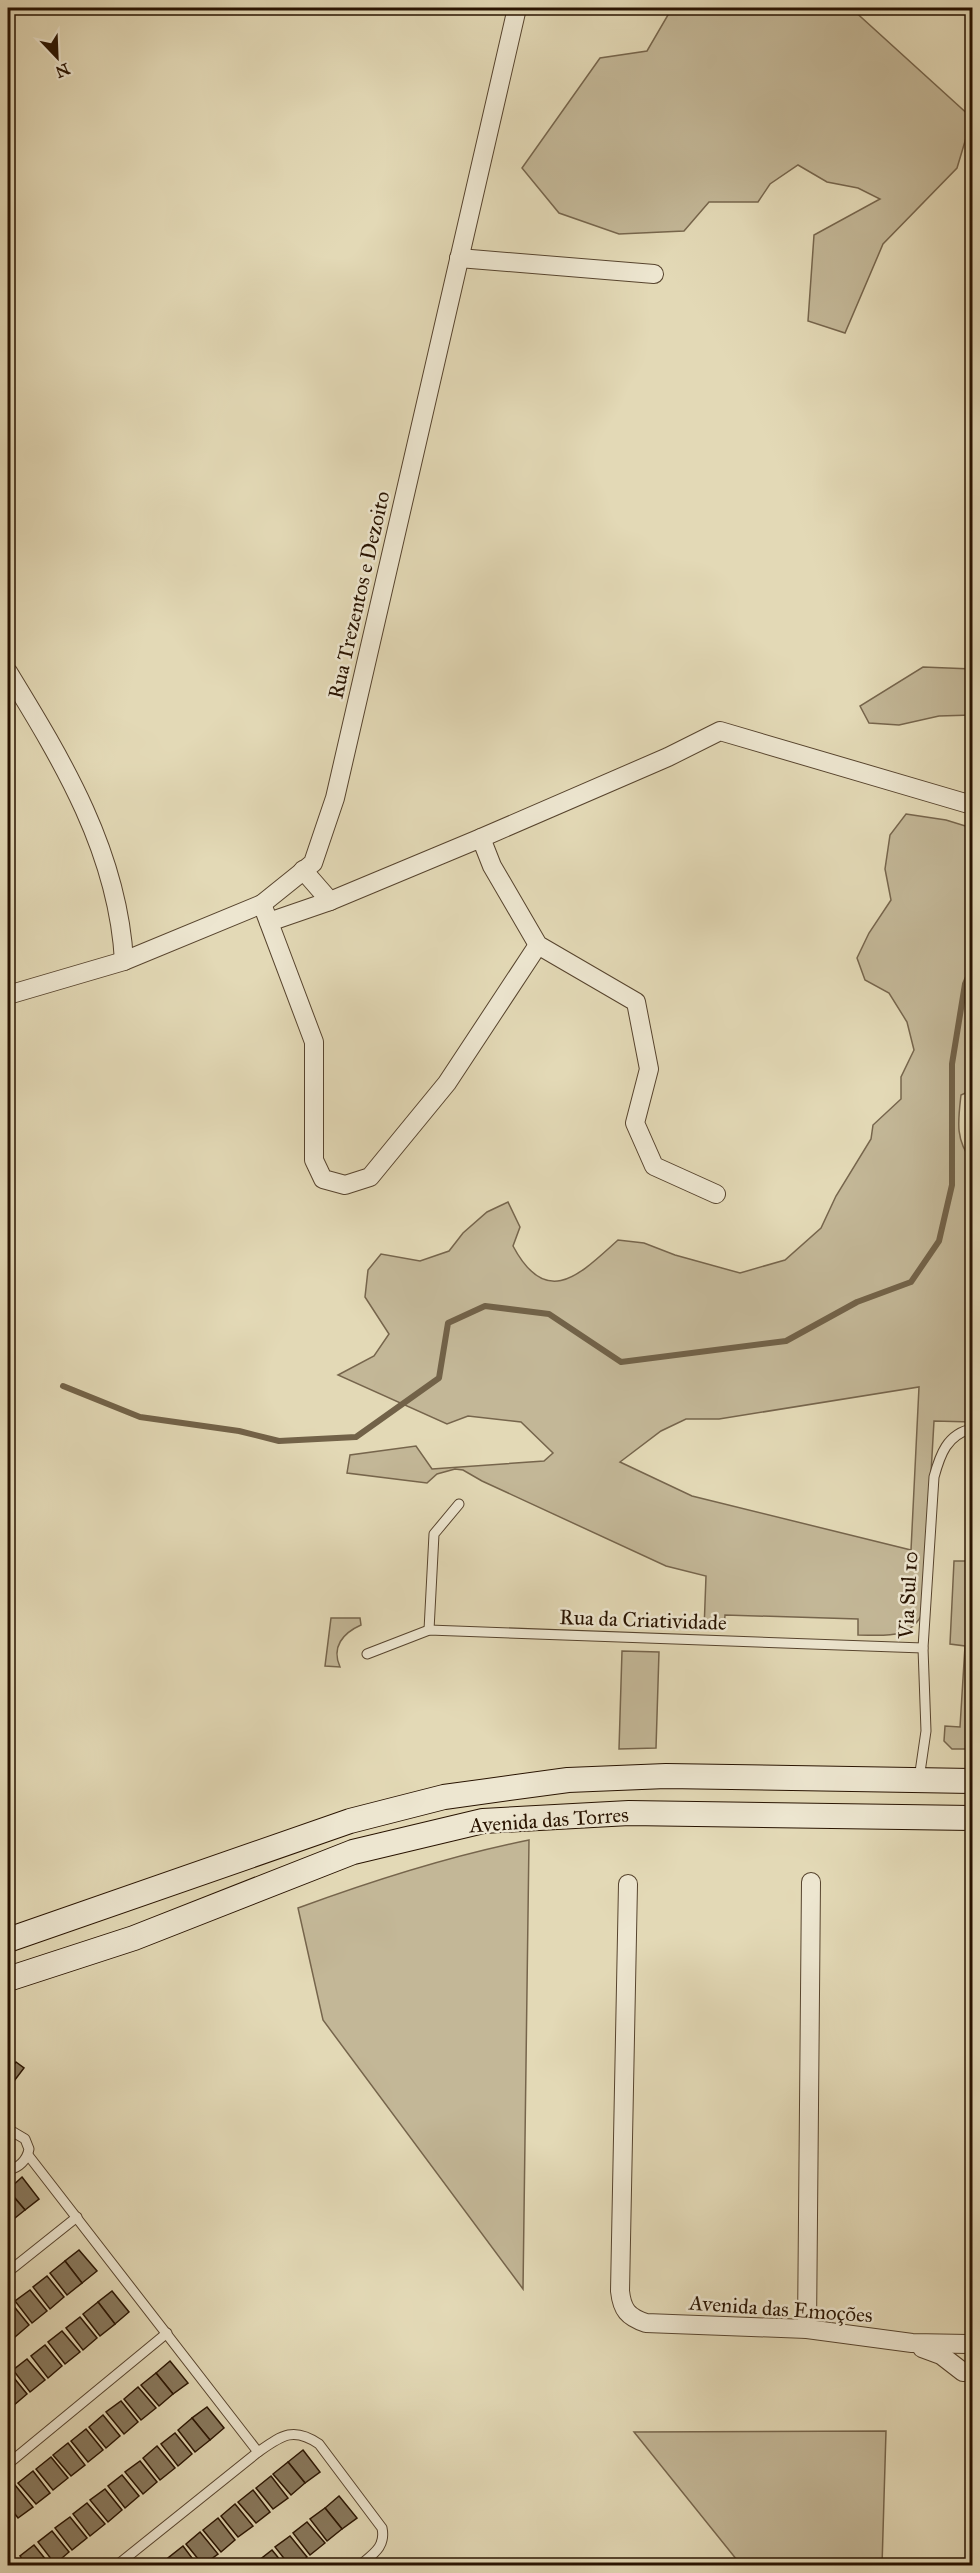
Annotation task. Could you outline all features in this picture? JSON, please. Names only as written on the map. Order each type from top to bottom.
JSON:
[{"type":"main road","name":"Avenida das Torres","points":[[8,1940],[351,1821],[444,1797],[557,1781],[666,1776],[972,1780]]},
{"type":"main road","name":"Avenida das Torres","points":[[8,1979],[134,1938],[353,1852],[483,1821],[629,1813],[972,1818]]},
{"type":"street","name":"Rua Trezentos e Dezoito","points":[[8,995],[124,961],[262,904],[313,863],[335,798],[517,8]]},
{"type":"street","points":[[459,258],[654,274]]},
{"type":"street","points":[[8,672],[54,748],[82,802],[105,860],[114,893],[124,961]]},
{"type":"street","points":[[269,922],[330,901],[481,838],[668,758],[720,731],[972,805]]},
{"type":"street","points":[[481,838],[492,866],[538,945],[636,1002],[649,1069],[635,1123],[654,1166],[716,1194]]},
{"type":"street","points":[[303,870],[330,901]]},
{"type":"street","points":[[262,904],[314,1042],[314,1160],[323,1179],[345,1185],[370,1177],[447,1083],[538,945]]},
{"type":"street","points":[[807,2329],[811,1882]]},
{"type":"street","name":"Avenida das Emoções","points":[[628,1884],[621,2305],[627,2313],[646,2323],[807,2329],[912,2343],[970,2343],[962,2358],[968,2378]]},
{"type":"street","name":"Avenida das Emoções","points":[[912,2343],[941,2355],[968,2378]]},
{"type":"lane","name":"Via Sul 10","points":[[919,1780],[926,1731],[923,1648],[934,1477],[939,1458],[948,1441],[972,1429]]},
{"type":"lane","points":[[429,1630],[434,1534],[459,1504]]},
{"type":"lane","name":"Rua da Criatividade","points":[[367,1654],[429,1630],[923,1648]]},
{"type":"lane","points":[[8,2128],[25,2139],[28,2144],[28,2155],[258,2452]]},
{"type":"lane","points":[[8,2170],[17,2168],[28,2155]]},
{"type":"lane","points":[[8,2272],[77,2217]]},
{"type":"lane","points":[[8,2464],[167,2333]]},
{"type":"lane","points":[[116,2565],[258,2452],[282,2436],[305,2435],[319,2444],[382,2528],[384,2538],[381,2547],[360,2565]]},
{"type":"shaded area","points":[[672,8],[851,8],[972,118],[957,168],[883,244],[845,333],[808,321],[814,235],[880,199],[858,188],[827,182],[798,165],[770,184],[758,202],[709,202],[684,231],[619,234],[559,213],[522,168],[600,58],[647,51]]},
{"type":"shaded area","points":[[923,667],[972,669],[972,715],[939,716],[899,725],[869,723],[860,706]]},
{"type":"shaded area","points":[[906,814],[946,820],[972,828],[972,1090],[961,1095],[959,1130],[960,1138],[972,1161],[972,1422],[934,1421],[923,1612],[918,1621],[904,1632],[896,1634],[858,1635],[858,1619],[725,1615],[724,1630],[704,1630],[706,1576],[666,1566],[482,1481],[463,1470],[455,1469],[437,1474],[427,1483],[347,1473],[350,1455],[416,1446],[432,1469],[544,1461],[553,1453],[521,1422],[468,1416],[447,1424],[338,1375],[374,1356],[389,1334],[365,1297],[368,1270],[381,1254],[420,1261],[449,1251],[463,1233],[487,1212],[508,1202],[520,1227],[513,1246],[526,1266],[538,1277],[551,1281],[564,1280],[577,1274],[618,1240],[644,1243],[675,1255],[740,1273],[785,1260],[821,1228],[836,1196],[871,1139],[873,1125],[901,1099],[901,1077],[914,1050],[907,1022],[889,993],[865,980],[857,958],[869,933],[891,900],[885,869],[890,835]],"holes":[[[919,1387],[911,1550],[692,1496],[620,1462],[661,1431],[686,1419],[719,1419]]]},
{"type":"shaded area","points":[[972,1515],[972,1749],[952,1749],[944,1741],[945,1726],[960,1727],[965,1646],[950,1644],[954,1561],[970,1561]]},
{"type":"shaded area","points":[[331,1618],[360,1618],[361,1625],[349,1632],[340,1642],[337,1653],[340,1667],[325,1666]]},
{"type":"shaded area","points":[[622,1651],[659,1652],[656,1748],[619,1749]]},
{"type":"shaded area","points":[[529,1840],[523,2289],[323,2020],[298,1908],[412,1870],[470,1853]]},
{"type":"shaded area","points":[[886,2431],[882,2566],[741,2565],[634,2432]]},
{"type":"building","points":[[16,2062],[24,2068],[8,2089],[8,2072]]},
{"type":"building","points":[[22,2177],[39,2199],[25,2210],[8,2190]]},
{"type":"building","points":[[8,2190],[25,2210],[10,2222],[8,2219]]},
{"type":"building","points":[[79,2250],[97,2271],[82,2283],[65,2261]]},
{"type":"building","points":[[65,2261],[82,2283],[67,2295],[50,2273]]},
{"type":"building","points":[[47,2276],[64,2297],[50,2309],[33,2287]]},
{"type":"building","points":[[30,2290],[47,2311],[32,2323],[15,2301]]},
{"type":"building","points":[[112,2291],[129,2312],[115,2324],[98,2302]]},
{"type":"building","points":[[98,2302],[115,2324],[100,2336],[83,2314]]},
{"type":"building","points":[[12,2304],[29,2325],[15,2337],[8,2328],[8,2307]]},
{"type":"building","points":[[80,2317],[97,2338],[83,2350],[66,2328]]},
{"type":"building","points":[[62,2331],[80,2352],[65,2364],[48,2342]]},
{"type":"building","points":[[45,2345],[62,2366],[48,2378],[31,2356]]},
{"type":"building","points":[[27,2359],[45,2380],[30,2392],[13,2370]]},
{"type":"building","points":[[170,2361],[188,2383],[173,2394],[156,2373]]},
{"type":"building","points":[[10,2373],[27,2394],[13,2406],[8,2399],[8,2375]]},
{"type":"building","points":[[156,2373],[173,2394],[159,2406],[141,2385]]},
{"type":"building","points":[[138,2387],[156,2408],[141,2420],[124,2399]]},
{"type":"building","points":[[121,2401],[138,2422],[124,2434],[106,2412]]},
{"type":"building","points":[[207,2407],[224,2428],[210,2440],[192,2418]]},
{"type":"building","points":[[103,2415],[120,2436],[106,2448],[89,2427]]},
{"type":"building","points":[[192,2418],[210,2440],[195,2452],[178,2430]]},
{"type":"building","points":[[86,2429],[103,2450],[88,2462],[71,2441]]},
{"type":"building","points":[[175,2433],[192,2454],[178,2466],[161,2444]]},
{"type":"building","points":[[68,2443],[85,2465],[71,2476],[53,2455]]},
{"type":"building","points":[[157,2446],[175,2468],[160,2480],[143,2458]]},
{"type":"building","points":[[303,2450],[320,2472],[305,2483],[288,2462]]},
{"type":"building","points":[[51,2457],[68,2478],[53,2490],[36,2469]]},
{"type":"building","points":[[140,2461],[157,2482],[143,2494],[125,2472]]},
{"type":"building","points":[[288,2462],[305,2483],[291,2495],[273,2474]]},
{"type":"building","points":[[33,2471],[50,2493],[36,2504],[18,2483]]},
{"type":"building","points":[[122,2475],[139,2496],[125,2508],[108,2486]]},
{"type":"building","points":[[271,2476],[288,2498],[273,2509],[256,2488]]},
{"type":"building","points":[[15,2485],[33,2507],[18,2518],[8,2505],[8,2491]]},
{"type":"building","points":[[105,2489],[122,2510],[108,2522],[90,2500]]},
{"type":"building","points":[[253,2490],[270,2512],[256,2523],[238,2502]]},
{"type":"building","points":[[339,2496],[357,2518],[342,2529],[325,2508]]},
{"type":"building","points":[[87,2503],[105,2524],[90,2536],[73,2514]]},
{"type":"building","points":[[235,2504],[253,2526],[238,2537],[221,2516]]},
{"type":"building","points":[[325,2508],[342,2529],[327,2541],[310,2519]]},
{"type":"building","points":[[70,2517],[87,2538],[72,2550],[55,2528]]},
{"type":"building","points":[[218,2518],[235,2540],[221,2552],[203,2530]]},
{"type":"building","points":[[307,2522],[325,2543],[310,2555],[293,2533]]},
{"type":"building","points":[[52,2531],[69,2552],[55,2564],[38,2542]]},
{"type":"building","points":[[200,2532],[218,2554],[203,2565],[186,2544]]},
{"type":"building","points":[[290,2536],[307,2557],[297,2566],[290,2566],[275,2547]]},
{"type":"building","points":[[34,2545],[51,2566],[27,2566],[20,2556]]},
{"type":"building","points":[[183,2546],[198,2566],[174,2566],[168,2558]]},
{"type":"building","points":[[272,2550],[285,2566],[261,2566],[258,2561]]},
{"type":"waterway","points":[[63,1386],[140,1417],[239,1431],[279,1441],[356,1437],[439,1378],[448,1323],[485,1306],[549,1314],[621,1362],[786,1341],[857,1302],[911,1282],[939,1241],[952,1185],[952,1064],[965,984],[972,968]]}]
